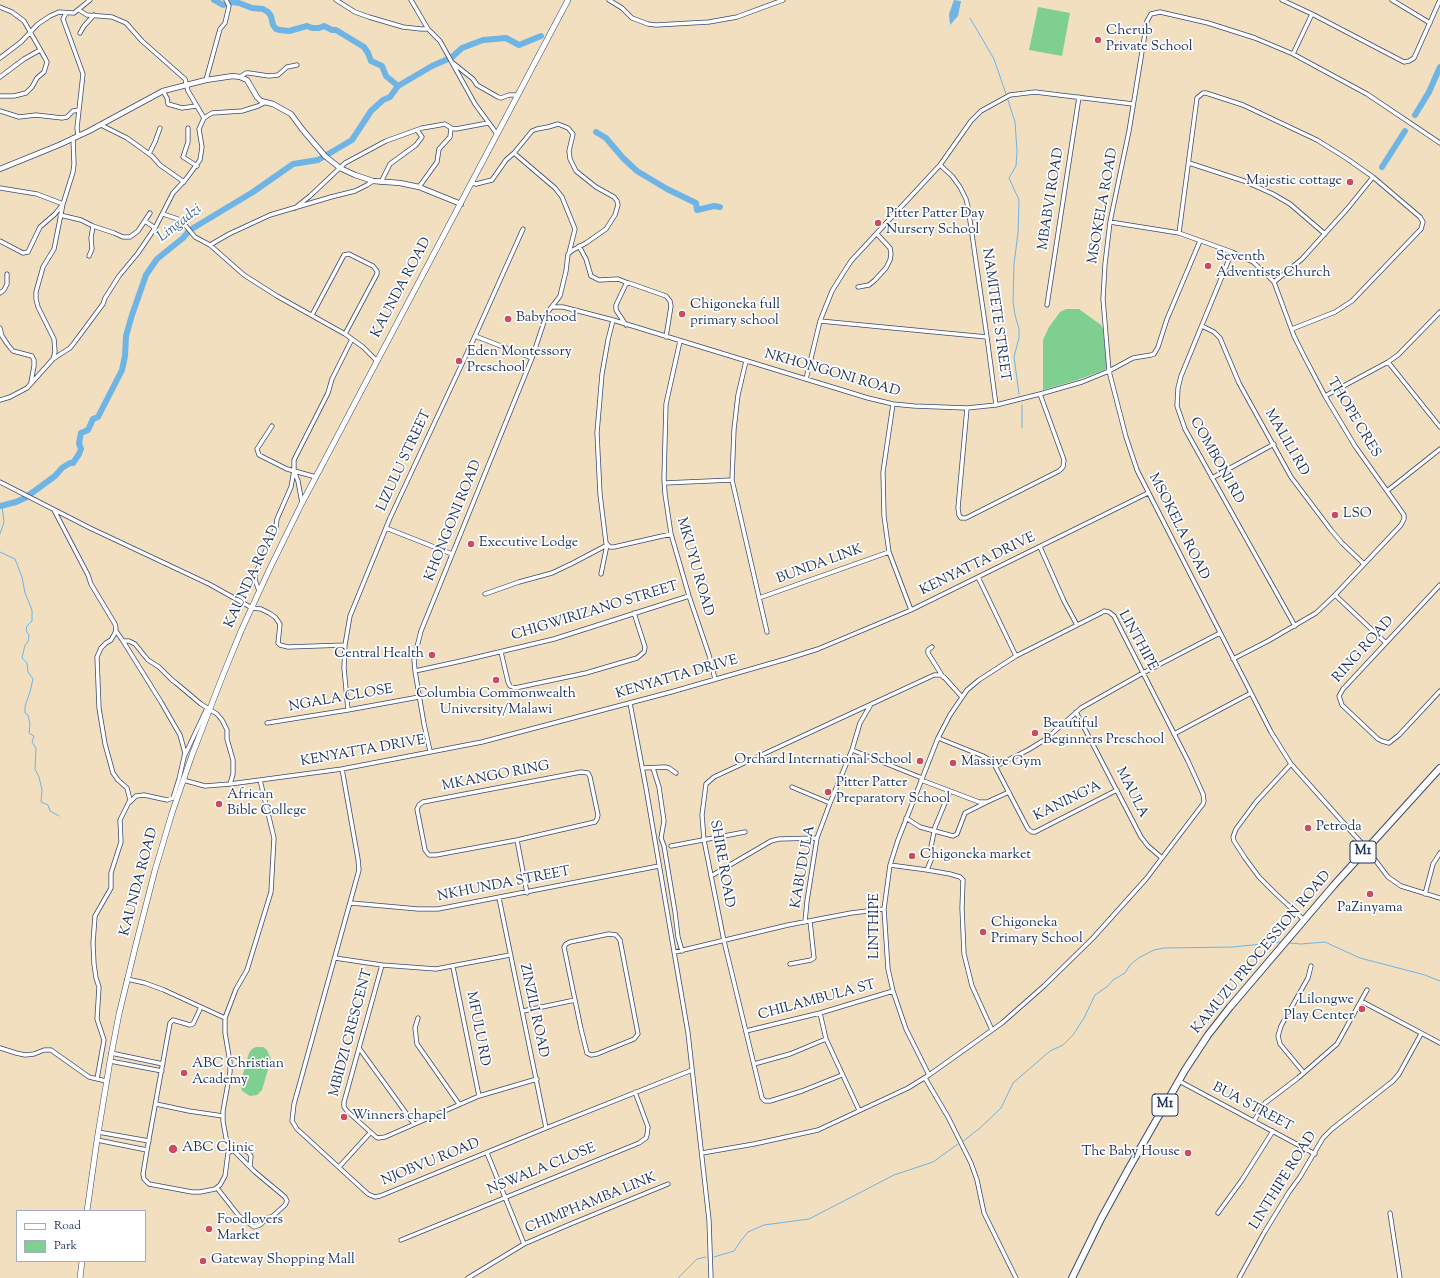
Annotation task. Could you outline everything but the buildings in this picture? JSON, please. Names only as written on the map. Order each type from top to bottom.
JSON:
[{"type":"highway","name":"KAMUZU PROCESSION ROAD","points":[[1072,1278],[1101,1219],[1195,1053],[1217,1023],[1304,920],[1366,848],[1440,768]]},
{"type":"main road","name":"KAUNDA ROAD","points":[[87,1210],[106,1081],[127,979],[161,848],[208,708],[259,591],[302,504],[568,0]]},
{"type":"main road","points":[[80,1278],[82,1262]]},
{"type":"street","points":[[0,58],[21,42],[38,24],[50,16],[59,12],[74,13],[90,0]]},
{"type":"street","points":[[206,80],[220,29],[225,23],[229,6],[226,0]]},
{"type":"street","points":[[336,0],[355,12],[377,19],[403,27],[428,29]]},
{"type":"street","points":[[341,3],[346,0]]},
{"type":"street","points":[[411,0],[428,29],[440,41],[464,86],[497,134]]},
{"type":"street","points":[[609,0],[622,8],[632,18],[648,24],[656,25],[709,22],[737,17],[783,0]]},
{"type":"street","points":[[1282,0],[1404,62],[1414,58],[1440,0]]},
{"type":"street","points":[[1392,0],[1430,22]]},
{"type":"street","points":[[0,7],[24,21],[45,58],[46,68],[37,78],[32,87],[20,95],[0,96]]},
{"type":"street","points":[[79,10],[83,14],[94,16],[112,16],[126,23],[142,41],[185,79],[188,91],[204,118]]},
{"type":"street","name":"MSOKELA ROAD","points":[[1440,144],[1367,94],[1293,54],[1255,38],[1208,23],[1186,17],[1155,12],[1151,14],[1147,21],[1129,132],[1110,222],[1103,294],[1109,371],[1126,437],[1137,470],[1270,732],[1291,764],[1366,848],[1386,875],[1395,883],[1440,898]]},
{"type":"street","points":[[53,359],[55,342],[38,307],[36,296],[43,267],[54,249],[60,215],[74,168],[75,137],[83,74],[63,19],[66,13]]},
{"type":"street","points":[[1293,54],[1312,14]]},
{"type":"street","points":[[80,33],[84,26],[94,16]]},
{"type":"street","points":[[0,77],[24,59],[40,50]]},
{"type":"street","points":[[452,63],[470,77],[477,85],[498,97],[501,98],[509,95],[518,95]]},
{"type":"street","points":[[240,77],[249,73],[269,76],[278,75],[287,67],[297,65]]},
{"type":"street","points":[[0,170],[55,147],[101,125],[163,91],[187,84],[230,76],[240,77],[249,82],[257,98],[264,103],[273,104],[291,114],[325,156],[340,168],[373,181],[400,183],[419,187],[461,204]]},
{"type":"street","points":[[163,91],[168,104],[182,108],[196,106]]},
{"type":"street","points":[[806,379],[820,321],[832,291],[851,261],[940,165],[971,121],[981,111],[1003,98],[1016,94],[1035,92],[1133,104]]},
{"type":"street","points":[[1179,233],[1198,98],[1200,94],[1206,93],[1243,106],[1317,140],[1341,154],[1373,177],[1420,217],[1422,222],[1421,229],[1352,301],[1335,312],[1292,329]]},
{"type":"street","name":"MBABVI ROAD","points":[[1047,305],[1079,98]]},
{"type":"street","points":[[0,400],[24,390],[53,359],[65,352],[74,343],[103,304],[104,298],[119,276],[138,254],[156,228],[173,193],[197,166],[202,155],[199,129],[204,118],[212,113],[242,111],[264,103]]},
{"type":"street","points":[[0,111],[19,117],[33,115],[62,118],[68,117],[74,111],[79,110]]},
{"type":"street","points":[[295,208],[345,163],[386,141],[417,130],[442,124],[456,129],[488,123]]},
{"type":"street","points":[[472,183],[476,184],[492,180],[506,160],[514,153],[532,131],[558,124],[571,130],[573,134],[569,155],[573,167],[579,175],[614,197],[618,205],[613,220],[606,229],[568,254]]},
{"type":"street","points":[[101,125],[127,138],[149,154],[160,165],[184,182]]},
{"type":"street","points":[[149,154],[160,128]]},
{"type":"street","points":[[188,128],[188,142],[183,158],[197,166]]},
{"type":"street","points":[[419,187],[436,162],[441,146],[448,141],[451,128]]},
{"type":"street","points":[[382,182],[390,164],[416,145],[422,137],[417,130]]},
{"type":"street","name":"KHONGONI ROAD","points":[[430,751],[415,671],[414,659],[419,637],[532,358],[547,313],[560,296],[566,271],[568,254],[575,229],[562,197],[555,188],[514,153]]},
{"type":"street","points":[[1189,163],[1244,181],[1273,194],[1290,204],[1325,234]]},
{"type":"street","name":"NAMITETE STREET","points":[[940,165],[952,176],[966,199],[988,337],[996,405]]},
{"type":"street","points":[[1274,282],[1302,259],[1351,205],[1373,177]]},
{"type":"street","points":[[210,245],[259,220],[355,191],[367,186],[373,181]]},
{"type":"street","points":[[0,188],[37,194],[63,204]]},
{"type":"street","points":[[0,241],[23,253],[28,252],[40,227],[55,214],[63,204]]},
{"type":"street","points":[[60,215],[81,220],[123,238],[129,237],[138,231],[150,213]]},
{"type":"street","points":[[163,214],[181,220],[195,237],[210,245],[244,275],[277,296],[345,334],[363,347],[377,361]]},
{"type":"street","points":[[145,221],[156,228]]},
{"type":"street","name":"THOPE CRES","points":[[1110,222],[1179,233],[1232,252],[1253,262],[1274,282],[1304,356],[1325,396],[1355,446],[1403,513],[1404,519],[1401,525],[1316,613],[1233,659]]},
{"type":"street","points":[[89,256],[92,249],[91,238],[93,226]]},
{"type":"street","name":"LIZULU STREET","points":[[348,710],[344,668],[345,645],[350,616],[386,528],[523,229]]},
{"type":"street","points":[[858,287],[869,285],[875,280],[886,268],[890,260],[890,248],[877,234]]},
{"type":"street","name":"NKHONGONI ROAD","points":[[552,307],[563,306],[613,320],[868,398],[893,404],[967,408],[996,405],[1082,382],[1109,371],[1129,359],[1154,354],[1200,241]]},
{"type":"street","points":[[579,246],[586,259],[591,276],[599,280],[618,279],[666,296],[670,300],[671,306],[666,337]]},
{"type":"street","name":"COMBONI RD","points":[[1232,252],[1181,376],[1177,400],[1178,413],[1184,429],[1295,626]]},
{"type":"street","points":[[312,316],[344,255],[349,254],[373,266],[377,271],[377,274],[345,334]]},
{"type":"street","points":[[0,294],[7,284],[7,274]]},
{"type":"street","points":[[626,325],[616,310],[616,305],[626,284],[629,283]]},
{"type":"street","points":[[1325,396],[1388,362],[1410,343],[1440,312]]},
{"type":"street","points":[[602,574],[607,545],[600,494],[597,433],[602,374],[613,320]]},
{"type":"street","points":[[820,321],[988,337]]},
{"type":"street","name":"MALILI RD","points":[[1202,326],[1214,332],[1220,338],[1239,383],[1289,473],[1306,498],[1342,543],[1364,564]]},
{"type":"street","points":[[0,328],[2,336],[13,351],[32,356],[34,366],[31,383]]},
{"type":"street","points":[[475,336],[532,358]]},
{"type":"street","points":[[259,591],[255,580],[255,575],[291,487],[295,457],[328,393],[332,379],[352,339]]},
{"type":"street","name":"MKUYU ROAD","points":[[680,341],[666,404],[664,483],[671,534],[715,678]]},
{"type":"street","points":[[746,361],[738,395],[734,429],[732,480],[767,632]]},
{"type":"street","points":[[1388,362],[1440,427]]},
{"type":"street","points":[[967,408],[958,508],[961,518],[966,518],[973,515],[1059,471],[1063,467],[1064,460],[1040,394]]},
{"type":"street","points":[[893,404],[883,472],[884,516],[889,552],[911,610]]},
{"type":"street","points":[[272,426],[257,449],[257,454],[264,459],[287,469],[316,477]]},
{"type":"street","points":[[1212,478],[1274,444]]},
{"type":"street","points":[[1387,491],[1440,449]]},
{"type":"street","points":[[294,470],[298,481],[302,504]]},
{"type":"street","points":[[664,483],[732,480]]},
{"type":"street","points":[[0,482],[54,510],[209,584],[252,608],[261,609],[275,617],[281,626],[279,644],[288,647],[345,645]]},
{"type":"street","name":"KENYATTA DRIVE","points":[[183,780],[204,786],[342,769],[500,737],[671,692],[807,652],[911,610],[1148,493]]},
{"type":"street","points":[[54,510],[88,575],[91,584],[115,624],[116,631],[180,735],[184,745],[184,756],[179,779],[172,798],[167,800],[144,795],[136,796],[130,802],[120,820],[121,842],[111,873],[111,888],[95,916],[93,943],[94,964],[99,993],[97,1019],[104,1040],[97,1080]]},
{"type":"street","points":[[386,528],[452,554]]},
{"type":"street","points":[[484,594],[552,573],[607,545],[614,547],[671,534]]},
{"type":"street","points":[[1040,547],[1064,601],[1077,625]]},
{"type":"street","name":"BUNDA LINK","points":[[759,598],[889,552]]},
{"type":"street","points":[[978,577],[1016,656]]},
{"type":"street","name":"RING ROAD","points":[[1440,585],[1343,689],[1339,696],[1342,705],[1378,739],[1386,743],[1392,741],[1440,691]]},
{"type":"street","points":[[1335,595],[1386,642]]},
{"type":"street","name":"CHIGWIRIZANO STREET","points":[[415,671],[554,639],[689,596]]},
{"type":"street","name":"LINTHIPE","points":[[702,1153],[754,1144],[818,1130],[908,1088],[929,1076],[992,1030],[1044,986],[1122,907],[1162,858],[1204,801],[1203,794],[1112,614],[1104,612],[1077,625],[1016,656],[979,680],[962,697],[950,715],[938,738],[906,818],[890,865],[884,909],[888,969],[893,991],[906,1029],[929,1076]]},
{"type":"street","points":[[501,652],[508,682],[510,686],[515,688],[586,672],[630,660],[642,655],[645,647],[634,613]]},
{"type":"street","points":[[116,631],[111,640],[101,648],[97,657],[99,708],[105,744],[113,773],[127,788],[130,802]]},
{"type":"street","points":[[938,738],[983,756],[993,762],[996,766],[1046,739],[1076,712],[1107,693],[1220,633]]},
{"type":"street","points":[[123,641],[129,641],[135,644],[148,660],[159,667],[172,680],[222,720],[227,730],[227,739],[234,770],[230,784]]},
{"type":"street","points":[[932,647],[928,650],[928,653],[944,677],[962,697]]},
{"type":"street","name":"SHIRE ROAD","points":[[842,1075],[802,1091],[768,1101],[763,1100],[762,1098],[724,941],[704,840],[702,815],[706,784],[714,777],[931,677],[938,675],[944,677]]},
{"type":"street","points":[[1174,734],[1251,693]]},
{"type":"street","name":"NGALA CLOSE","points":[[267,723],[419,697]]},
{"type":"street","points":[[630,703],[675,952],[692,1070],[709,1220],[711,1278]]},
{"type":"street","name":"KABUDULA","points":[[790,964],[811,960],[814,958],[808,921],[807,901],[817,838],[852,750],[860,723],[870,705]]},
{"type":"street","points":[[184,756],[188,751],[208,708]]},
{"type":"street","name":"MAULA","points":[[1076,712],[1144,842],[1162,858]]},
{"type":"street","points":[[852,750],[950,791],[979,802],[987,802]]},
{"type":"street","points":[[1291,764],[1256,802],[1236,829],[1233,837],[1245,858],[1259,877],[1304,920]]},
{"type":"street","name":"KANING'A","points":[[996,766],[1008,792],[1028,828],[1032,832],[1035,832],[1117,790]]},
{"type":"street","points":[[642,768],[668,768],[676,773]]},
{"type":"street","points":[[653,768],[659,787],[664,822],[661,838],[664,846],[678,937],[682,951]]},
{"type":"street","name":"NJOBVU ROAD","points":[[342,769],[358,859],[358,874],[294,1104],[292,1123],[368,1194],[378,1197],[692,1070]]},
{"type":"street","name":"MKANGO RING","points":[[581,772],[588,773],[598,815],[598,819],[595,822],[517,840],[429,855],[425,850],[417,809],[421,804],[427,802],[581,772]]},
{"type":"street","points":[[217,1188],[239,1216],[252,1226],[260,1225],[268,1218],[273,1216],[285,1205],[287,1201],[285,1197],[233,1151],[224,1133],[223,1116],[230,1072],[230,1062],[225,1033],[225,1018],[236,989],[247,970],[271,892],[274,838],[260,780]]},
{"type":"street","points":[[792,787],[830,803]]},
{"type":"street","points":[[927,870],[933,855],[931,847],[935,827],[950,791]]},
{"type":"street","points":[[906,818],[920,827],[934,832],[955,836],[965,813],[1008,792]]},
{"type":"street","points":[[672,846],[745,832]]},
{"type":"street","points":[[711,876],[771,840],[817,838]]},
{"type":"street","points":[[517,840],[527,893]]},
{"type":"street","points":[[1425,894],[1433,864],[1440,853]]},
{"type":"street","points":[[890,865],[950,874],[960,877],[963,880],[962,908],[964,954],[972,986],[992,1030]]},
{"type":"street","name":"NKHUNDA STREET","points":[[351,903],[428,910],[449,908],[659,866]]},
{"type":"street","name":"ZINZILI ROAD","points":[[499,898],[546,1128]]},
{"type":"street","points":[[675,952],[808,921],[884,909]]},
{"type":"street","points":[[609,934],[616,935],[620,940],[638,1036],[597,1054],[587,1053],[575,1000],[564,950],[565,946],[570,942],[609,934]]},
{"type":"street","points":[[335,958],[382,965],[436,969],[510,955]]},
{"type":"street","name":"MBIDZI CRESCENT","points":[[370,1133],[346,1111],[344,1104],[382,965]]},
{"type":"street","points":[[1304,1073],[1280,1044],[1278,1036],[1281,1026],[1308,978],[1310,966]]},
{"type":"street","name":"MFULU RD","points":[[453,967],[479,1096]]},
{"type":"street","points":[[127,979],[145,983],[164,990],[225,1018]]},
{"type":"street","points":[[1254,1121],[1265,1103],[1304,1073],[1337,1044],[1367,990]]},
{"type":"street","name":"CHILAMBULA ST","points":[[746,1031],[820,1013],[893,991]]},
{"type":"street","points":[[523,1011],[575,1000]]},
{"type":"street","points":[[1361,1001],[1440,1043]]},
{"type":"street","points":[[201,1006],[193,1024],[190,1025],[175,1020],[171,1021],[147,1150],[143,1174],[144,1179],[147,1183],[196,1192],[217,1188],[224,1177],[228,1153],[240,1149],[248,1152],[251,1156],[250,1167]]},
{"type":"street","points":[[820,1013],[826,1039],[859,1110]]},
{"type":"street","points":[[418,1018],[415,1028],[417,1044],[459,1104]]},
{"type":"street","name":"LINTHIPE ROAD","points":[[1239,1278],[1264,1233],[1323,1138],[1393,1081],[1399,1074],[1421,1034]]},
{"type":"street","points":[[754,1064],[790,1054],[826,1039]]},
{"type":"street","points":[[0,1048],[16,1054],[25,1055],[34,1054],[44,1050],[51,1050],[89,1077],[106,1081]]},
{"type":"street","points":[[359,1048],[414,1124]]},
{"type":"street","points":[[111,1053],[163,1064]]},
{"type":"street","points":[[110,1061],[162,1071]]},
{"type":"street","points":[[925,1078],[948,1117],[970,1163],[977,1180],[984,1213],[1016,1278]]},
{"type":"street","points":[[339,1167],[370,1133],[376,1137],[383,1138],[479,1096],[537,1080]]},
{"type":"street","name":"BUA STREET","points":[[1179,1081],[1274,1131],[1314,1154]]},
{"type":"street","name":"NSWALA CLOSE","points":[[401,1240],[643,1141],[647,1135],[648,1127],[635,1092]]},
{"type":"street","points":[[156,1104],[223,1116]]},
{"type":"street","points":[[1218,1213],[1242,1180],[1274,1131]]},
{"type":"street","points":[[98,1132],[149,1141]]},
{"type":"street","points":[[97,1140],[147,1150]]},
{"type":"street","name":"CHIMPHAMBA LINK","points":[[487,1152],[524,1244],[668,1184]]},
{"type":"street","points":[[1390,1213],[1400,1278]]},
{"type":"street","points":[[468,1278],[524,1244]]},
{"type":"green space","points":[[1038,7],[1070,13],[1062,56],[1029,50]]},
{"type":"green space","points":[[1066,309],[1079,309],[1101,325],[1103,329],[1107,369],[1043,390],[1043,340],[1049,327],[1060,312]]},
{"type":"green space","points":[[256,1047],[263,1047],[267,1050],[271,1059],[262,1090],[257,1095],[250,1096],[242,1091],[240,1084],[249,1053]]},
{"type":"water","points":[[954,0],[961,1],[958,16],[950,25],[949,14]]},
{"type":"waterway","points":[[214,0],[223,5],[232,2],[252,8],[263,9],[271,16],[273,25],[276,29],[280,30],[289,31],[307,26],[312,28],[324,26],[332,30],[336,30],[364,47],[371,61],[382,66],[386,76],[398,86]]},
{"type":"waterway","points":[[970,18],[994,59],[1006,94]]},
{"type":"waterway","points":[[451,58],[462,48],[483,40],[506,38],[519,45],[541,36]]},
{"type":"waterway","name":"Lingadzi","points":[[29,495],[55,476],[62,468],[70,463],[73,463],[79,454],[81,449],[79,443],[81,433],[88,430],[93,419],[98,417],[122,370],[125,356],[126,336],[132,315],[146,275],[157,259],[183,238],[190,230],[253,192],[293,164],[318,160],[352,140],[371,111],[383,100],[390,97],[398,86],[432,66],[448,59]]},
{"type":"waterway","points":[[1415,115],[1429,92],[1440,67]]},
{"type":"waterway","points":[[1008,100],[1015,122],[1017,151],[1016,166],[1009,178],[1019,200],[1013,301],[1019,329],[1019,338],[1014,357],[1019,394]]},
{"type":"waterway","points":[[1382,167],[1405,131]]},
{"type":"waterway","points":[[596,132],[606,138],[623,158],[637,171],[667,189],[696,203],[697,210],[714,206],[720,207]]},
{"type":"waterway","points":[[1022,405],[1022,428]]},
{"type":"waterway","points":[[0,506],[16,502],[27,497]]},
{"type":"waterway","points":[[0,534],[4,522],[2,505]]},
{"type":"waterway","points":[[0,552],[15,559],[22,577],[25,593],[32,610],[32,621],[27,626],[26,631],[29,635],[28,642],[25,645],[22,658],[27,663],[28,672],[33,679],[25,706],[25,713],[28,715],[30,724],[29,733],[34,736],[32,742],[36,748],[35,769],[39,777],[42,790],[41,802],[48,805],[50,811],[59,816]]},
{"type":"waterway","points":[[962,1142],[980,1128],[1001,1108],[1013,1083],[1050,1051],[1063,1045],[1073,1035],[1084,1018],[1095,995],[1108,986],[1113,980],[1125,973],[1130,965],[1140,957],[1154,950],[1164,948],[1233,947],[1282,942]]},
{"type":"waterway","points":[[1289,943],[1301,944],[1325,942],[1360,958],[1425,975],[1440,981]]},
{"type":"waterway","points":[[714,1257],[734,1251],[748,1232],[764,1225],[809,1219],[894,1175],[933,1162],[958,1144]]},
{"type":"waterway","points":[[678,1278],[697,1259],[706,1257]]},
{"type":"place","name":"Cherub Private School","points":[[1098,40]]},
{"type":"place","name":"Majestic cottage","points":[[1350,182]]},
{"type":"place","name":"Pitter Patter Day Nursery School","points":[[878,223]]},
{"type":"place","name":"Seventh Adventists Church","points":[[1208,266]]},
{"type":"place","name":"Chigoneka full primary school","points":[[682,314]]},
{"type":"place","name":"Babyhood","points":[[508,319]]},
{"type":"place","name":"Eden Montessory Preschool","points":[[459,361]]},
{"type":"place","name":"LSO","points":[[1335,515]]},
{"type":"place","name":"Executive Lodge","points":[[471,544]]},
{"type":"place","name":"Central Health","points":[[432,655]]},
{"type":"place","name":"Columbia Commonwealth University/Malawi","points":[[496,680]]},
{"type":"place","name":"Beautiful Beginners Preschool","points":[[1035,733]]},
{"type":"place","name":"Orchard International School","points":[[920,761]]},
{"type":"place","name":"Massive Gym","points":[[953,763]]},
{"type":"place","name":"Pitter Patter Preparatory School","points":[[828,792]]},
{"type":"place","name":"African Bible College","points":[[219,804]]},
{"type":"place","name":"Petroda","points":[[1308,828]]},
{"type":"place","name":"Chigoneka market","points":[[912,856]]},
{"type":"place","name":"PaZinyama","points":[[1370,894]]},
{"type":"place","name":"Chigoneka Primary School","points":[[983,932]]},
{"type":"place","name":"Lilongwe Play Center","points":[[1362,1009]]},
{"type":"place","name":"ABC Christian Academy","points":[[184,1073]]},
{"type":"place","name":"Winners chapel","points":[[344,1117]]},
{"type":"place","name":"ABC Clinic","points":[[173,1149]]},
{"type":"place","name":"The Baby House","points":[[1188,1153]]},
{"type":"place","name":"Foodlovers Market","points":[[209,1229]]},
{"type":"place","name":"Gateway Shopping Mall","points":[[203,1261]]}]
